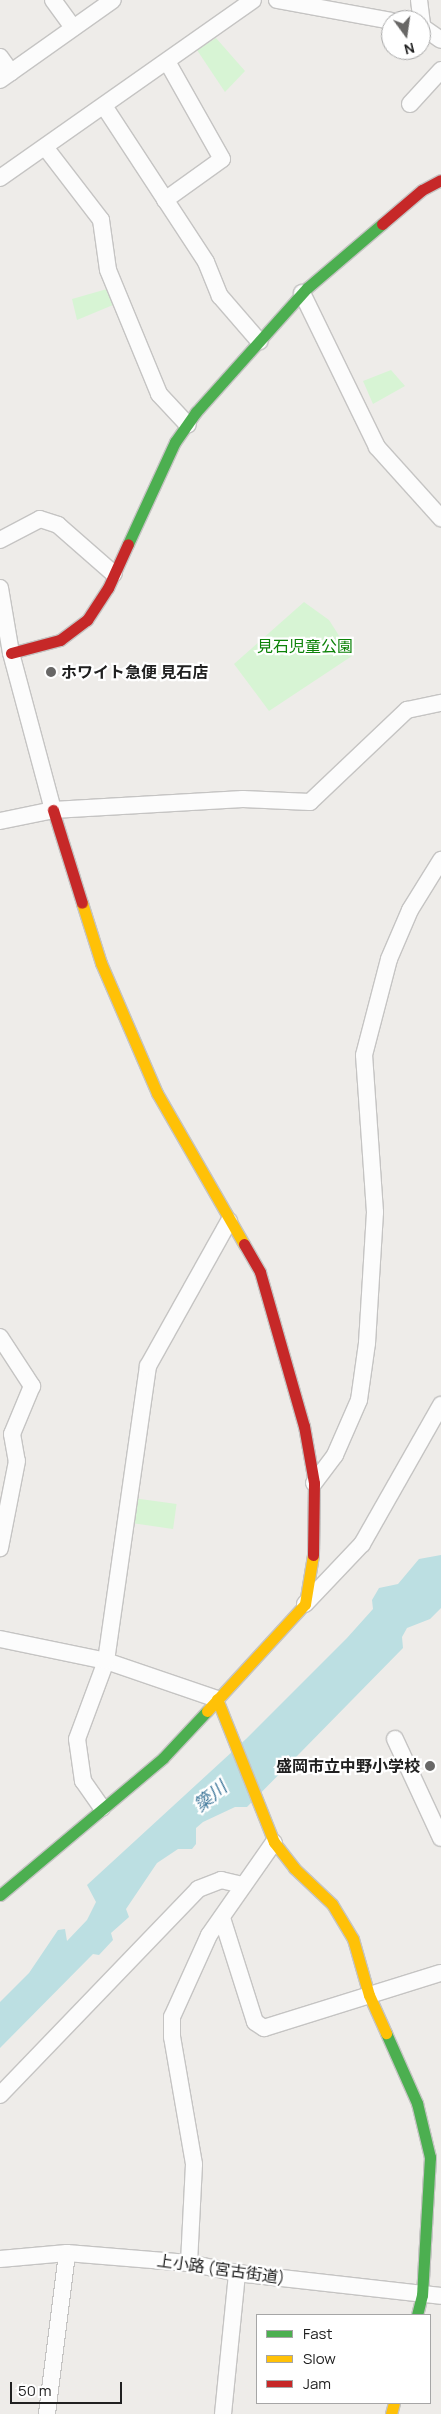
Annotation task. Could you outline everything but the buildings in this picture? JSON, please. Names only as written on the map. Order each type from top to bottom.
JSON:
[{"type":"street","points":[[53,0],[73,28]]},
{"type":"street","points":[[0,57],[5,76],[113,0]]},
{"type":"street","points":[[277,0],[381,18]]},
{"type":"street","points":[[0,178],[168,63],[249,1]]},
{"type":"street","points":[[165,200],[222,159],[168,63]]},
{"type":"street","points":[[410,104],[441,70]]},
{"type":"street","points":[[104,106],[206,262],[220,296],[259,341]]},
{"type":"street","points":[[45,147],[102,220],[108,270],[158,394],[188,425]]},
{"type":"street","points":[[11,653],[60,640],[87,620],[114,574],[176,442],[188,425],[302,293],[422,190],[441,180]]},
{"type":"street","points":[[302,293],[377,447],[441,518]]},
{"type":"street","points":[[0,540],[40,519],[58,525],[114,574]]},
{"type":"street","points":[[0,588],[11,653],[53,810],[101,963],[153,1084],[229,1221],[260,1272],[273,1313],[304,1426],[314,1483],[316,1537],[305,1604]]},
{"type":"street","points":[[0,822],[53,810],[243,798],[310,802],[407,710],[441,703]]},
{"type":"street","points":[[314,1483],[335,1455],[359,1400],[367,1343],[375,1212],[364,1054],[389,959],[410,910],[441,860]]},
{"type":"street","points":[[102,1808],[83,1781],[78,1739],[106,1661],[148,1366],[229,1221]]},
{"type":"street","points":[[0,1337],[32,1386],[12,1434],[17,1461],[0,1548]]},
{"type":"street","points":[[0,1895],[162,1758],[362,1544],[441,1405]]},
{"type":"street","points":[[0,1639],[106,1661],[217,1699]]},
{"type":"street","points":[[217,1699],[274,1842],[294,1868],[332,1904],[353,1939],[369,1995],[417,2103],[430,2157],[422,2295],[417,2314]]},
{"type":"street","points":[[395,1739],[441,1838]]},
{"type":"street","points":[[189,2263],[194,2164],[172,2037],[172,2017],[209,1936],[274,1842]]},
{"type":"street","points":[[0,2095],[198,1890],[221,1880],[243,1885]]},
{"type":"street","points":[[222,1918],[255,2022],[264,2028],[441,1973]]},
{"type":"street","points":[[47,2414],[67,2253]]},
{"type":"street","name":"上小路 (宮古街道)","points":[[0,2259],[67,2253],[189,2263],[237,2273],[441,2296]]},
{"type":"street","points":[[222,2414],[237,2273]]},
{"type":"green space","points":[[216,38],[245,71],[225,92],[197,50]]},
{"type":"green space","points":[[107,289],[113,305],[77,320],[72,299]]},
{"type":"green space","points":[[391,370],[405,386],[373,404],[363,381]]},
{"type":"green space","name":"見石児童公園","points":[[304,602],[329,620],[352,656],[269,711],[234,664]]},
{"type":"green space","points":[[133,1498],[177,1504],[173,1529],[130,1523]]},
{"type":"water","name":"簗川","points":[[441,1555],[441,1608],[430,1619],[407,1628],[402,1637],[403,1648],[247,1807],[235,1807],[203,1822],[196,1828],[196,1844],[192,1849],[178,1849],[157,1863],[126,1909],[129,1917],[111,1933],[113,1940],[99,1955],[93,1954],[0,2048],[0,2002],[29,1973],[58,1930],[65,1929],[67,1941],[87,1920],[96,1902],[87,1885],[246,1739],[347,1638],[373,1609],[372,1600],[379,1588],[398,1584],[419,1559]]},
{"type":"traffic: fast","points":[[128,544],[175,442],[196,412],[307,288],[382,224]]},
{"type":"traffic: fast","points":[[0,1895],[163,1758],[207,1711]]},
{"type":"traffic: fast","points":[[386,2033],[417,2103],[430,2157],[422,2295],[417,2314]]},
{"type":"traffic: slow","points":[[82,903],[101,963],[157,1093],[244,1244]]},
{"type":"traffic: slow","points":[[207,1711],[305,1604],[313,1555]]},
{"type":"traffic: slow","points":[[217,1699],[274,1842],[294,1868],[332,1904],[353,1939],[369,1995],[386,2033]]},
{"type":"traffic: slow","points":[[391,2414],[394,2404]]},
{"type":"traffic: jam","points":[[382,224],[422,190],[441,180]]},
{"type":"traffic: jam","points":[[11,653],[60,640],[87,620],[108,588],[128,544]]},
{"type":"traffic: jam","points":[[53,810],[82,903]]},
{"type":"traffic: jam","points":[[244,1244],[260,1272],[304,1426],[314,1483],[313,1555]]},
{"type":"place","name":"ホワイト急便 見石店","points":[[51,672]]},
{"type":"place","name":"盛岡市立中野小学校","points":[[430,1766]]}]
